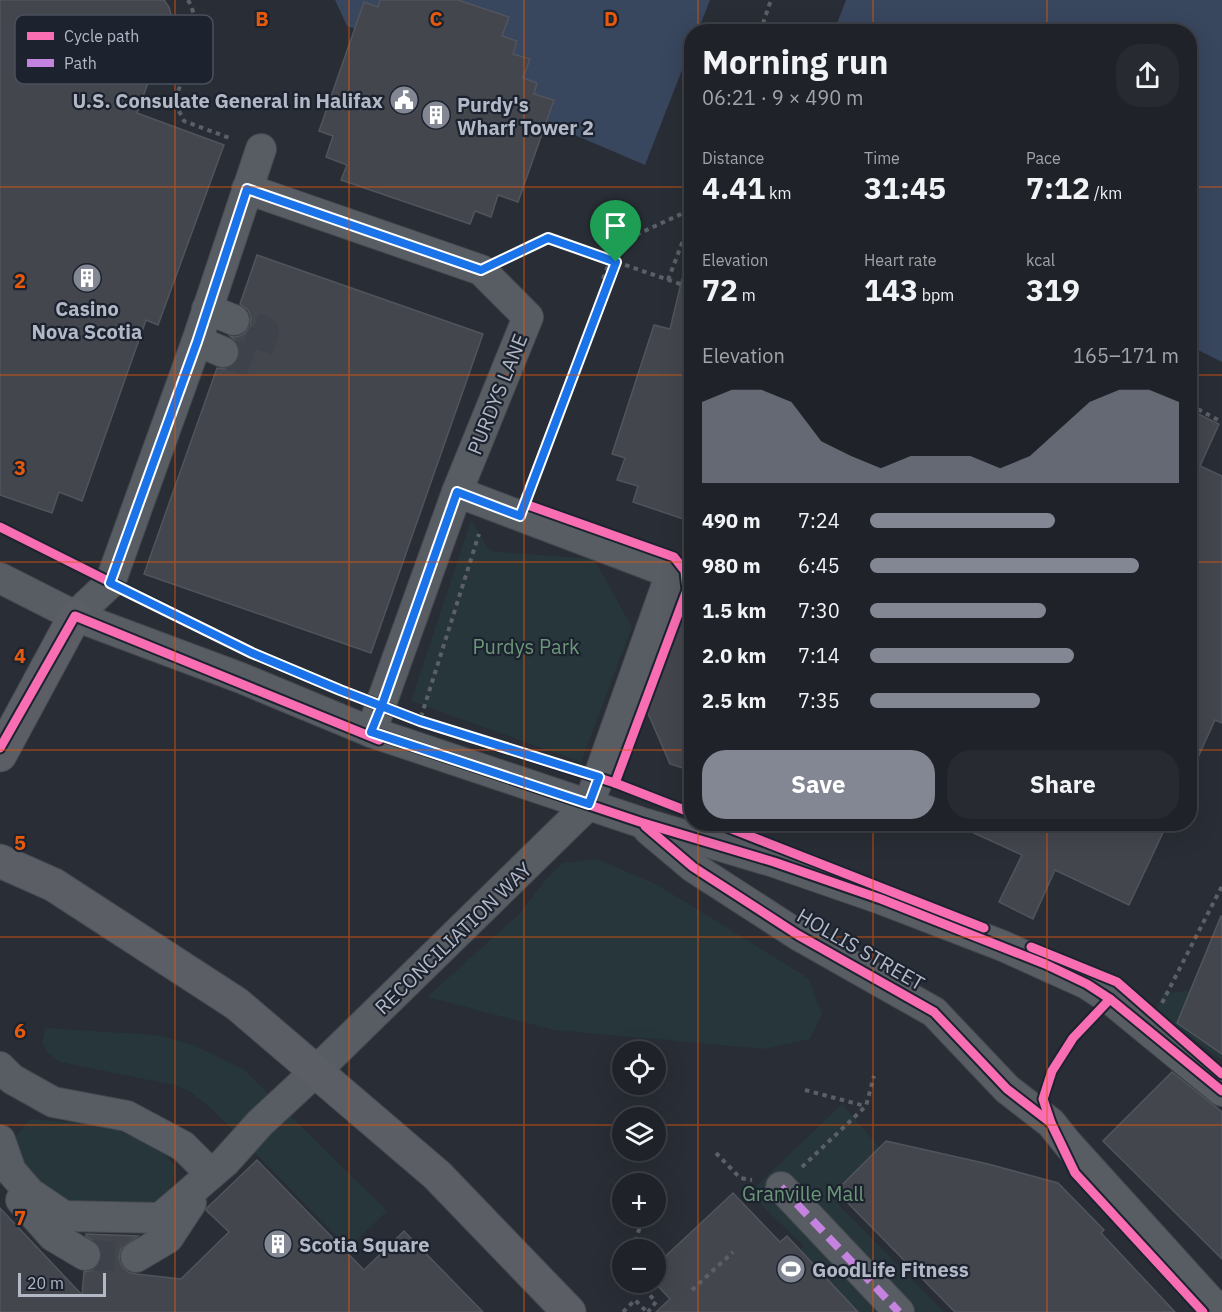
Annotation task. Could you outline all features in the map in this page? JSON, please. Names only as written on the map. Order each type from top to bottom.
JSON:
[{"type":"main road","points":[[0,755],[75,616]]},
{"type":"main road","points":[[0,861],[54,885],[237,1004],[437,1175],[569,1312]]},
{"type":"street","points":[[75,616],[110,583],[210,347],[221,314],[247,189],[261,149]]},
{"type":"street","name":"PURDYS LANE","points":[[247,189],[481,270],[528,317],[457,492],[376,718]]},
{"type":"street","points":[[457,492],[671,573],[589,804]]},
{"type":"street","points":[[0,578],[75,616],[241,678],[376,718],[589,804],[640,822],[774,862],[1003,946],[1087,984],[1110,999],[1222,1090]]},
{"type":"street","name":"RECONCILIATION WAY","points":[[211,1174],[260,1123],[589,804]]},
{"type":"street","name":"HOLLIS STREET","points":[[640,822],[693,867],[798,935],[934,1012],[1007,1089],[1051,1123],[1220,1312]]},
{"type":"street","points":[[6,1073],[53,1102],[127,1116],[183,1146],[211,1174]]},
{"type":"street","points":[[0,1140],[11,1171],[30,1193],[64,1216],[160,1218],[211,1174]]},
{"type":"street","points":[[136,1257],[168,1238],[211,1174]]},
{"type":"street","points":[[0,1183],[22,1202],[53,1236],[85,1255]]},
{"type":"street","points":[[781,1187],[899,1312]]},
{"type":"path","points":[[188,0],[193,15]]},
{"type":"path","points":[[763,24],[771,0]]},
{"type":"path","points":[[181,84],[174,101],[184,121],[261,149]]},
{"type":"path","points":[[603,279],[618,238],[625,240],[684,214]]},
{"type":"path","points":[[481,270],[548,238],[684,285]]},
{"type":"path","points":[[668,280],[684,238]]},
{"type":"path","points":[[520,516],[625,240]]},
{"type":"path","points":[[1197,409],[1222,422]]},
{"type":"path","points":[[420,721],[478,533],[489,537]]},
{"type":"path","points":[[376,718],[431,724]]},
{"type":"path","points":[[1149,1030],[1222,886]]},
{"type":"path","points":[[781,1187],[866,1106],[874,1076]]},
{"type":"path","points":[[805,1090],[866,1106]]},
{"type":"path","points":[[716,1153],[740,1178]]},
{"type":"path","points":[[692,1290],[733,1252]]},
{"type":"path","points":[[623,1312],[635,1300],[648,1312],[656,1302],[648,1293]]},
{"type":"green space","name":"Purdys Park","points":[[471,520],[490,551],[594,559],[632,627],[581,762],[411,701]]},
{"type":"green space","points":[[597,859],[658,885],[808,978],[822,1014],[810,1039],[764,1049],[554,1030],[427,997],[519,914],[548,877],[563,863]]},
{"type":"green space","points":[[1222,927],[1222,1060],[1155,1011],[1164,993],[1189,991],[1209,945]]},
{"type":"green space","points":[[45,1028],[156,1035],[191,1044],[243,1069],[387,1211],[354,1243],[344,1244],[213,1110],[191,1092],[173,1085],[60,1062],[49,1054],[42,1043]]},
{"type":"green space","name":"Granville Mall","points":[[842,1104],[888,1157],[839,1205],[944,1312],[845,1312],[793,1258],[804,1246],[749,1193]]},
{"type":"green space","points":[[30,1119],[81,1123],[117,1130],[160,1149],[176,1167],[173,1184],[161,1199],[139,1206],[80,1206],[60,1197],[37,1182],[18,1157],[15,1137]]},
{"type":"water","points":[[335,0],[710,0],[701,24],[684,24],[684,65],[645,165],[556,127],[469,70],[347,26]]},
{"type":"water","points":[[846,0],[1222,0],[1222,362],[1197,350],[1197,24],[837,24]]},
{"type":"building","name":"Casino Nova Scotia","points":[[0,0],[164,0],[171,15],[15,15],[15,84],[148,84],[137,113],[224,145],[158,325],[146,320],[82,501],[59,492],[52,513],[0,495]]},
{"type":"building","name":"Purdy's Wharf Tower 2","points":[[380,0],[458,0],[509,17],[502,36],[517,41],[513,54],[530,59],[523,78],[537,83],[534,94],[554,100],[518,202],[498,195],[491,217],[475,211],[470,224],[341,180],[347,165],[326,157],[333,136],[319,131],[364,2],[378,7]]},
{"type":"building","points":[[257,255],[483,334],[371,653],[144,574],[217,368],[225,369],[233,366],[239,358],[240,349],[237,342],[230,336],[237,337],[244,334],[250,326],[251,317],[248,310],[240,304]]},
{"type":"building","points":[[682,279],[684,279],[684,519],[633,502],[638,486],[617,480],[625,458],[612,454],[654,325],[670,329]]},
{"type":"building","points":[[1197,413],[1219,424],[1200,466],[1222,476],[1222,723],[1215,720],[1197,760]]},
{"type":"building","points":[[684,611],[684,768],[670,764],[647,711]]},
{"type":"building","points":[[969,831],[1164,831],[1129,905],[1055,870],[1033,919],[999,902],[1022,855]]},
{"type":"building","points":[[1222,916],[1222,1054],[1177,1023]]},
{"type":"building","points":[[1172,1072],[1222,1112],[1222,1259],[1103,1141]]},
{"type":"building","points":[[886,1141],[988,1164],[1058,1183],[1104,1230],[1101,1233],[1175,1312],[955,1312],[836,1191]]},
{"type":"building","name":"Scotia Square","points":[[257,1160],[364,1270],[404,1231],[483,1312],[0,1312],[0,1208],[82,1295],[84,1272],[94,1270],[102,1256],[100,1246],[86,1234],[138,1236],[121,1249],[119,1258],[122,1266],[128,1272],[181,1279],[229,1232],[206,1210],[207,1208]]},
{"type":"building","points":[[733,1193],[780,1242],[787,1236],[858,1312],[656,1312],[670,1299],[664,1293],[666,1256]]},
{"type":"tunnel","points":[[223,352],[253,362],[264,331],[234,320]]},
{"type":"tunnel","points":[[85,1255],[136,1257]]},
{"type":"marked path","points":[[781,1187],[899,1312]]},
{"type":"cycle path","points":[[525,504],[674,557],[684,570]]},
{"type":"cycle path","points":[[0,527],[252,653],[340,690],[420,721],[615,783],[684,810]]},
{"type":"cycle path","points":[[615,783],[684,598]]},
{"type":"cycle path","points":[[0,748],[75,616],[379,740]]},
{"type":"cycle path","points":[[371,732],[640,822],[774,862],[881,899],[1045,964],[1087,984],[1110,999],[1222,1091]]},
{"type":"cycle path","points":[[645,826],[693,867],[798,935],[934,1012],[1007,1089],[1051,1123]]},
{"type":"cycle path","points":[[737,831],[984,928]]},
{"type":"cycle path","points":[[1031,947],[1117,982],[1222,1074]]},
{"type":"cycle path","points":[[1110,999],[1073,1038],[1052,1071],[1043,1099],[1051,1123],[1075,1173],[1203,1312]]},
{"type":"place","name":"U.S. Consulate General in Halifax","points":[[404,100]]},
{"type":"place","name":"Purdy's Wharf Tower 2","points":[[436,115]]},
{"type":"place","name":"Casino Nova Scotia","points":[[87,278]]},
{"type":"place","name":"Scotia Square","points":[[278,1244]]},
{"type":"place","name":"GoodLife Fitness","points":[[791,1269]]},
{"type":"route","points":[[616,262],[520,516],[457,492],[382,705],[371,732],[589,804],[599,777],[420,721],[382,705],[340,690],[252,653],[110,583],[197,342],[247,189],[481,270],[548,238],[616,262]]}]
